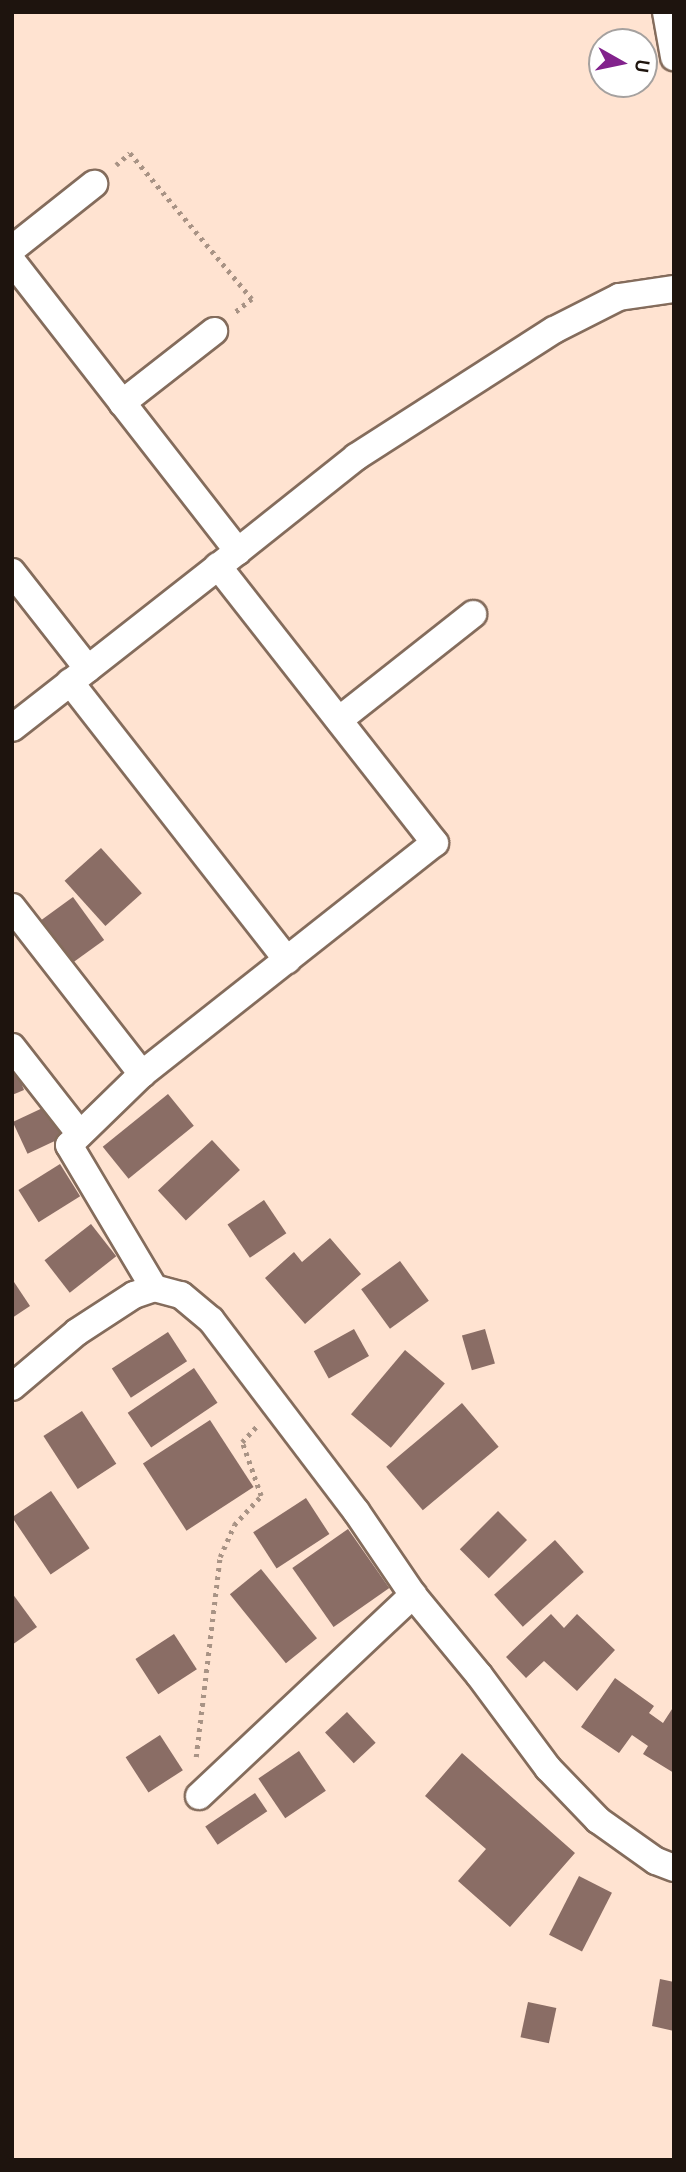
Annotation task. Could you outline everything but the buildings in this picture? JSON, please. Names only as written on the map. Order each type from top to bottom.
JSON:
[{"type":"street","points":[[666,12],[674,57]]},
{"type":"street","points":[[12,249],[94,184]]},
{"type":"street","points":[[12,261],[122,403],[339,720],[435,843],[142,1074],[69,1144],[154,1288]]},
{"type":"street","points":[[12,728],[355,457],[554,330],[619,297],[674,289]]},
{"type":"street","points":[[122,403],[214,331]]},
{"type":"street","points":[[12,572],[79,676],[287,960]]},
{"type":"street","points":[[339,720],[473,614]]},
{"type":"street","points":[[12,907],[142,1074]]},
{"type":"street","points":[[12,1047],[80,1134]]},
{"type":"street","points":[[12,1387],[77,1332],[134,1295],[154,1288],[181,1295],[211,1320],[356,1511],[413,1595],[479,1675],[548,1768],[590,1812],[656,1861],[674,1868]]},
{"type":"street","points":[[199,1796],[413,1595]]},
{"type":"path","points":[[94,184],[130,153],[252,299],[214,331]]},
{"type":"path","points":[[199,1796],[192,1790],[220,1557],[234,1525],[261,1496],[242,1442],[275,1406]]}]
